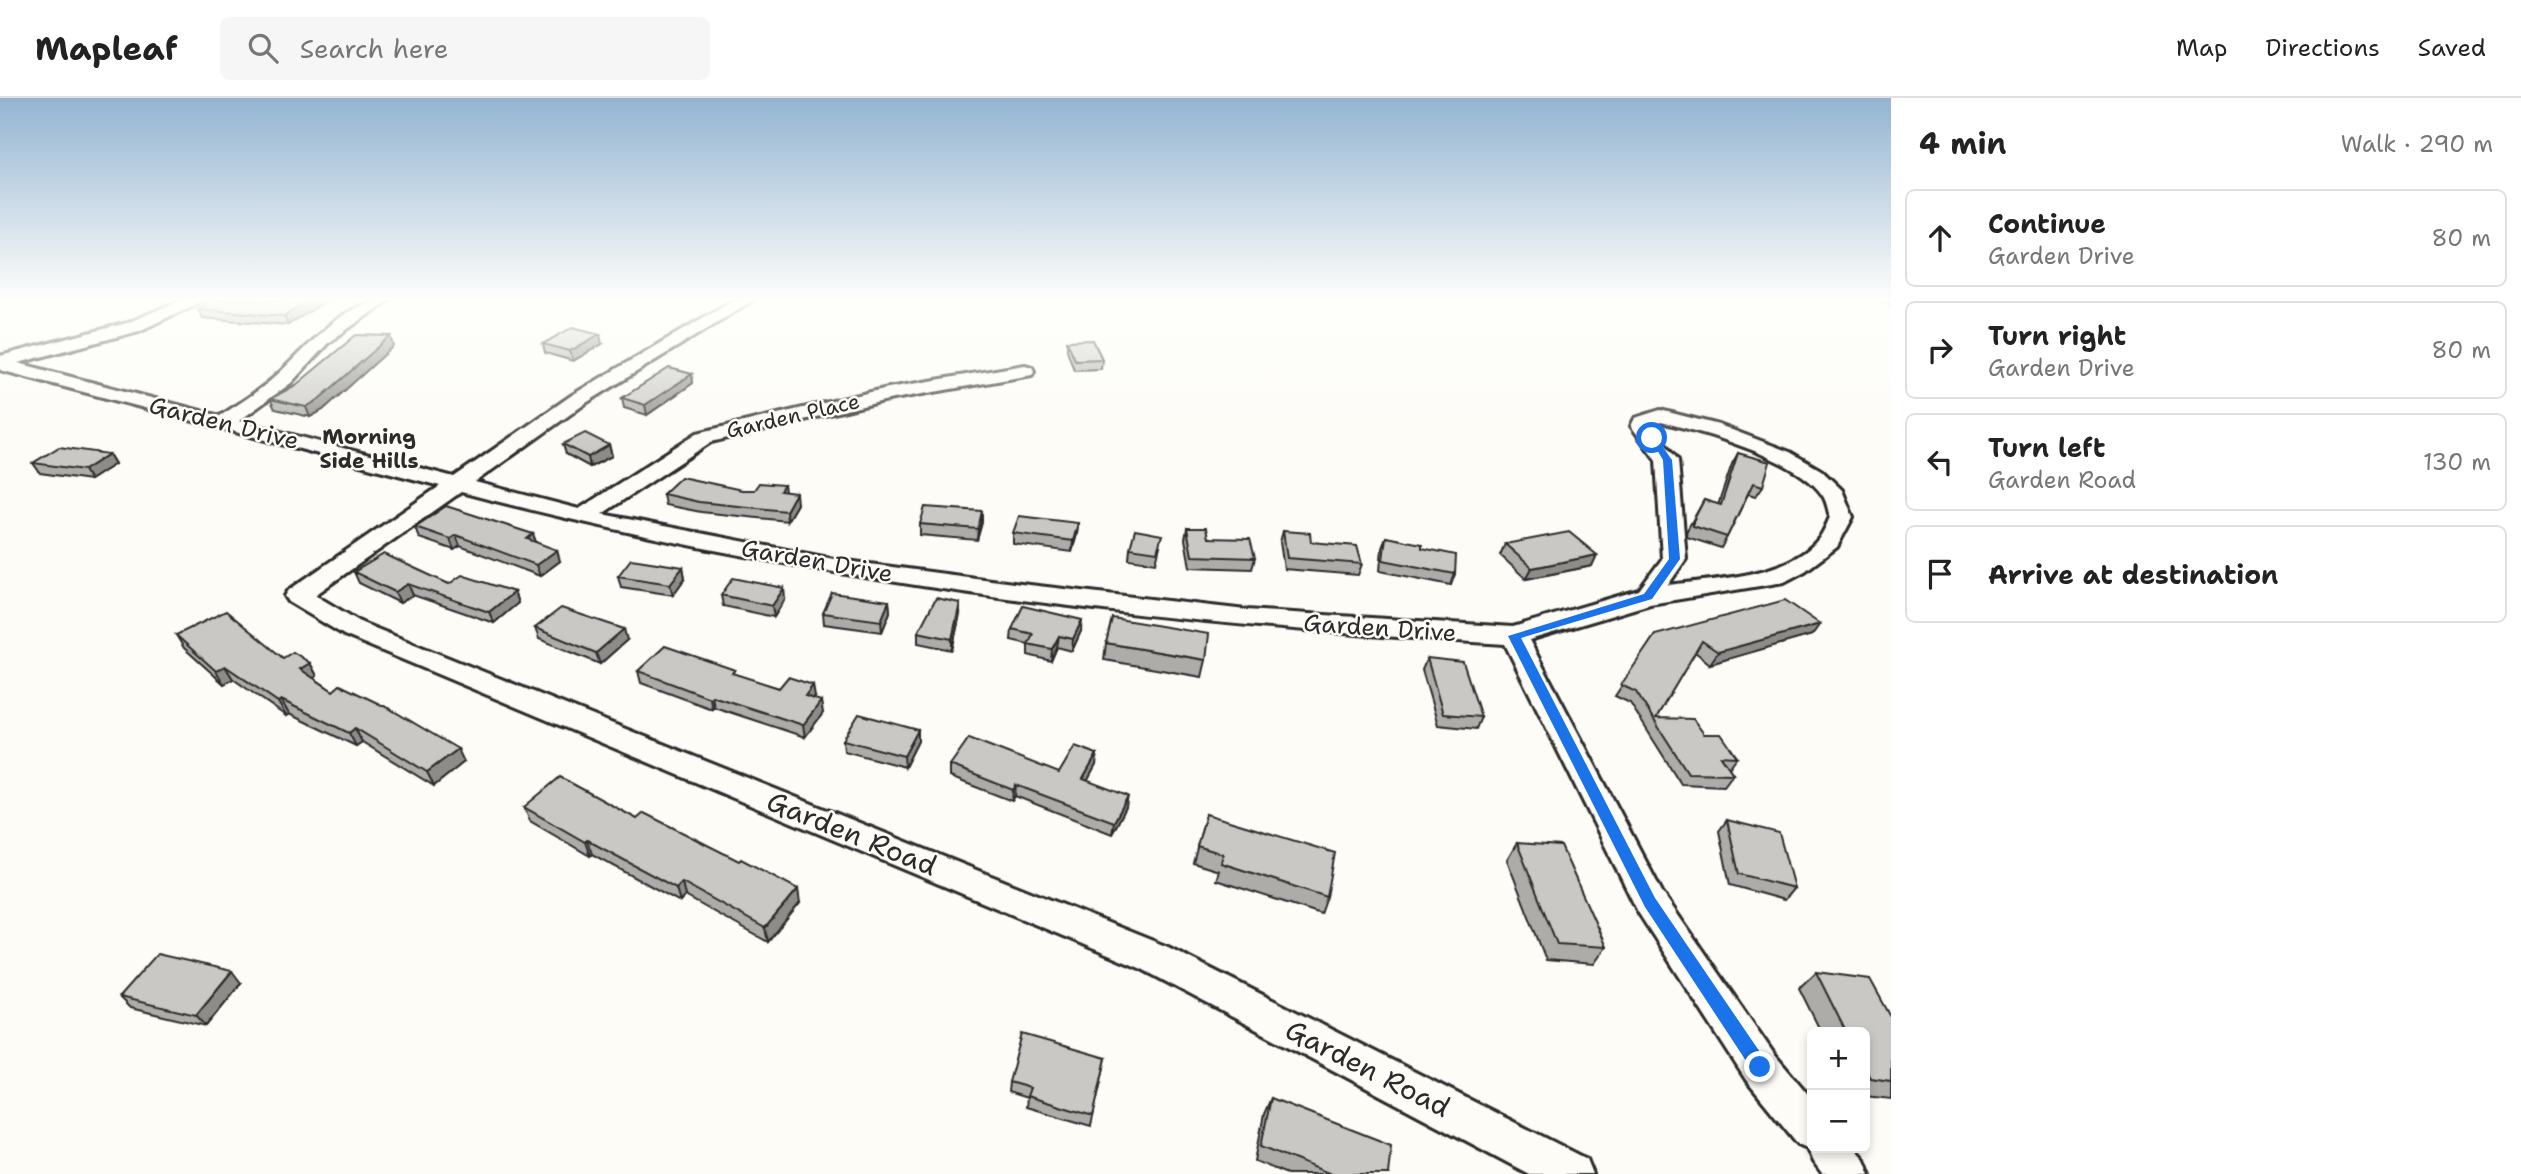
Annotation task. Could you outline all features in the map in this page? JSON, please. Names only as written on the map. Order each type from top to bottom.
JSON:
[{"type":"street","points":[[0,363],[47,350]]},
{"type":"street","points":[[225,421],[284,379],[311,350]]},
{"type":"street","points":[[455,484],[579,399],[661,350]]},
{"type":"street","name":"Garden Drive","points":[[0,363],[582,517],[839,567],[1021,592],[1274,620],[1514,636],[1648,596],[1776,577],[1844,531],[1851,508],[1842,485],[1809,464],[1763,443],[1711,427],[1660,416],[1642,422],[1641,426],[1667,460],[1674,559],[1648,596]]},
{"type":"street","name":"Garden Place","points":[[582,517],[704,437],[888,394],[1025,371]]},
{"type":"street","name":"Garden Road","points":[[455,484],[298,596],[353,629],[1156,958],[1572,1174]]},
{"type":"street","points":[[1514,636],[1650,902],[1760,1067],[1807,1124]]},
{"type":"street","points":[[1831,1153],[1849,1174]]},
{"type":"building","points":[[338,350],[375,350],[318,400],[306,407],[270,399],[296,385]]},
{"type":"building","points":[[1071,350],[1098,350],[1102,359],[1075,360]]},
{"type":"building","points":[[669,368],[692,374],[645,405],[622,398]]},
{"type":"building","points":[[585,433],[609,445],[588,457],[563,444]]},
{"type":"building","points":[[59,447],[109,454],[84,470],[33,463]]},
{"type":"building","points":[[1738,453],[1770,462],[1763,486],[1753,483],[1727,537],[1693,526],[1704,500],[1721,505]]},
{"type":"building","points":[[681,477],[742,490],[754,490],[759,483],[784,485],[780,491],[796,493],[786,511],[699,502],[663,494]]},
{"type":"building","points":[[446,506],[533,534],[527,539],[557,550],[536,565],[456,535],[450,539],[415,527]]},
{"type":"building","points":[[925,507],[982,511],[978,529],[920,524]]},
{"type":"building","points":[[1019,516],[1078,523],[1073,541],[1013,533]]},
{"type":"building","points":[[1187,528],[1206,528],[1208,538],[1250,539],[1255,558],[1192,556]]},
{"type":"building","points":[[1135,530],[1162,535],[1157,552],[1130,548]]},
{"type":"building","points":[[1283,531],[1310,533],[1311,542],[1357,546],[1362,564],[1287,558]]},
{"type":"building","points":[[1569,532],[1597,555],[1532,568],[1505,544]]},
{"type":"building","points":[[1386,537],[1422,544],[1422,548],[1456,555],[1455,574],[1383,560]]},
{"type":"building","points":[[384,554],[449,584],[462,575],[514,592],[489,612],[408,584],[395,592],[354,572]]},
{"type":"building","points":[[631,559],[683,567],[670,584],[618,576]]},
{"type":"building","points":[[733,578],[784,588],[772,606],[721,595]]},
{"type":"building","points":[[832,593],[889,601],[881,621],[823,613]]},
{"type":"building","points":[[936,598],[960,603],[952,639],[918,632]]},
{"type":"building","points":[[1785,600],[1820,624],[1718,652],[1702,641],[1656,718],[1693,719],[1704,734],[1721,734],[1737,757],[1721,756],[1733,774],[1688,773],[1636,692],[1621,685],[1655,635]]},
{"type":"building","points":[[1023,606],[1082,620],[1073,639],[1059,636],[1052,649],[1028,644],[1033,634],[1012,629]]},
{"type":"building","points":[[561,608],[624,629],[596,653],[535,628]]},
{"type":"building","points":[[226,611],[283,658],[293,652],[310,663],[300,669],[333,691],[340,685],[390,709],[458,749],[427,772],[355,728],[349,733],[281,700],[278,702],[225,666],[216,671],[176,635]]},
{"type":"building","points":[[1112,618],[1209,634],[1206,660],[1106,643]]},
{"type":"building","points":[[665,646],[735,670],[732,673],[779,688],[788,677],[813,685],[805,696],[821,701],[803,725],[712,696],[710,698],[638,671]]},
{"type":"building","points":[[1427,658],[1463,662],[1481,717],[1443,714]]},
{"type":"building","points":[[859,714],[918,730],[904,756],[843,740]]},
{"type":"building","points":[[969,738],[1059,773],[1075,746],[1097,754],[1083,779],[1128,796],[1114,822],[1016,785],[1013,790],[950,765]]},
{"type":"building","points":[[560,777],[637,819],[644,813],[798,889],[765,928],[682,882],[676,888],[587,840],[585,842],[524,807]]},
{"type":"building","points":[[1206,814],[1335,853],[1327,897],[1221,863],[1223,854],[1197,846]]},
{"type":"building","points":[[1727,820],[1779,833],[1794,888],[1739,874]]},
{"type":"building","points":[[1517,843],[1561,846],[1606,947],[1557,944]]},
{"type":"building","points":[[157,954],[232,971],[196,1015],[119,997]]},
{"type":"building","points":[[1816,972],[1870,979],[1891,1017],[1891,1081],[1870,1078],[1870,1027],[1844,1027]]},
{"type":"building","points":[[1022,1034],[1106,1058],[1093,1116],[1027,1096],[1030,1088],[1009,1082]]},
{"type":"building","points":[[1271,1098],[1391,1145],[1388,1174],[1331,1174],[1261,1146]]},
{"type":"district","name":"Morning Side Hills","points":[[369,449]]},
{"type":"route","points":[[1652,438],[1667,460],[1674,559],[1648,596],[1514,636],[1650,902],[1760,1067]]}]
